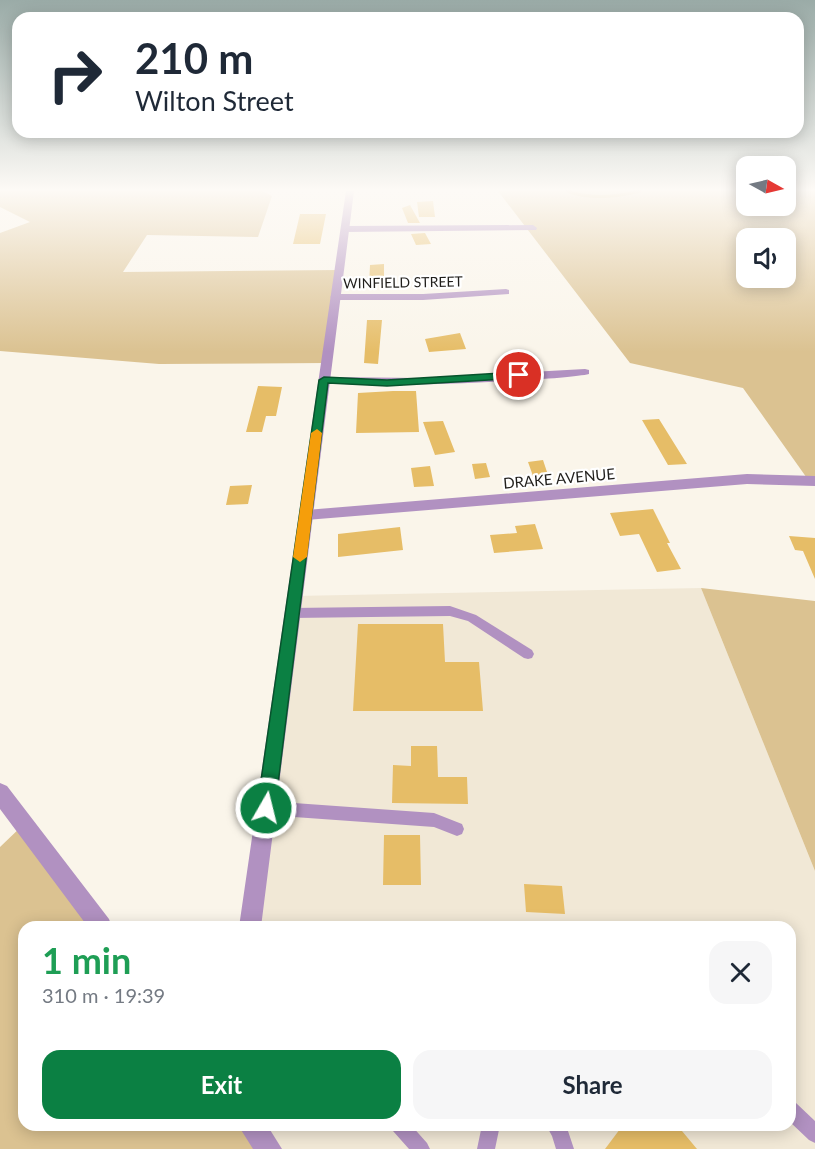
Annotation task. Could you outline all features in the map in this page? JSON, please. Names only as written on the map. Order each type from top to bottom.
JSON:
[{"type":"street","points":[[251,921],[343,245]]},
{"type":"street","name":"WINFIELD STREET","points":[[335,297],[415,297],[506,292]]},
{"type":"street","points":[[324,380],[441,381],[585,372]]},
{"type":"street","name":"DRAKE AVENUE","points":[[306,515],[747,479],[815,481]]},
{"type":"street","points":[[0,793],[97,921]]},
{"type":"street","points":[[256,1131],[269,1149]]},
{"type":"lane","points":[[292,613],[450,611],[472,618],[528,654]]},
{"type":"lane","points":[[266,808],[434,820],[457,829]]},
{"type":"lane","points":[[796,1115],[815,1134]]},
{"type":"lane","points":[[404,1131],[421,1149]]},
{"type":"lane","points":[[486,1149],[490,1131]]},
{"type":"lane","points":[[560,1131],[565,1149]]},
{"type":"shaded area","points":[[0,245],[141,245],[123,272],[339,270],[326,363],[159,364],[0,351]]},
{"type":"shaded area","points":[[539,245],[736,245],[736,288],[796,288],[796,245],[815,245],[815,481],[809,481],[743,388],[630,363]]},
{"type":"shaded area","points":[[701,588],[815,871],[815,1149],[269,1149],[256,1131],[796,1131],[796,921],[251,921],[295,596]]},
{"type":"shaded area","points":[[701,588],[815,601],[815,871]]},
{"type":"shaded area","points":[[24,824],[97,921],[18,921],[18,1131],[256,1131],[269,1149],[0,1149],[0,847]]},
{"type":"building","points":[[384,264],[384,286],[369,286],[370,265]]},
{"type":"building","points":[[367,320],[382,320],[378,364],[364,363]]},
{"type":"building","points":[[460,333],[466,349],[429,352],[425,339]]},
{"type":"building","points":[[258,386],[282,387],[276,416],[266,416],[262,432],[246,432]]},
{"type":"building","points":[[416,391],[419,432],[356,433],[358,393]]},
{"type":"building","points":[[659,419],[687,464],[668,465],[642,420]]},
{"type":"building","points":[[443,421],[455,452],[435,455],[423,422]]},
{"type":"building","points":[[543,460],[548,475],[533,476],[528,462]]},
{"type":"building","points":[[486,463],[490,477],[475,479],[472,464]]},
{"type":"building","points":[[430,466],[434,486],[414,487],[411,468]]},
{"type":"building","points":[[252,485],[248,504],[226,505],[230,486]]},
{"type":"building","points":[[653,509],[681,569],[657,572],[639,534],[620,536],[610,513]]},
{"type":"building","points":[[535,524],[543,549],[494,553],[490,535],[517,533],[515,526]]},
{"type":"building","points":[[400,527],[403,550],[338,557],[338,534]]},
{"type":"building","points":[[789,536],[815,538],[815,579],[803,551],[795,550]]},
{"type":"building","points":[[358,624],[443,624],[445,662],[479,662],[483,711],[353,711]]},
{"type":"building","points":[[411,746],[437,746],[438,777],[467,777],[468,804],[392,803],[393,765],[411,766]]},
{"type":"building","points":[[384,835],[420,835],[421,885],[383,885]]},
{"type":"building","points":[[524,884],[562,886],[565,914],[526,912]]},
{"type":"building","points":[[618,1131],[682,1131],[697,1149],[605,1149]]},
{"type":"slow traffic","points":[[300,557],[317,433]]},
{"type":"route","points":[[266,808],[324,380],[387,383],[519,375]]}]
